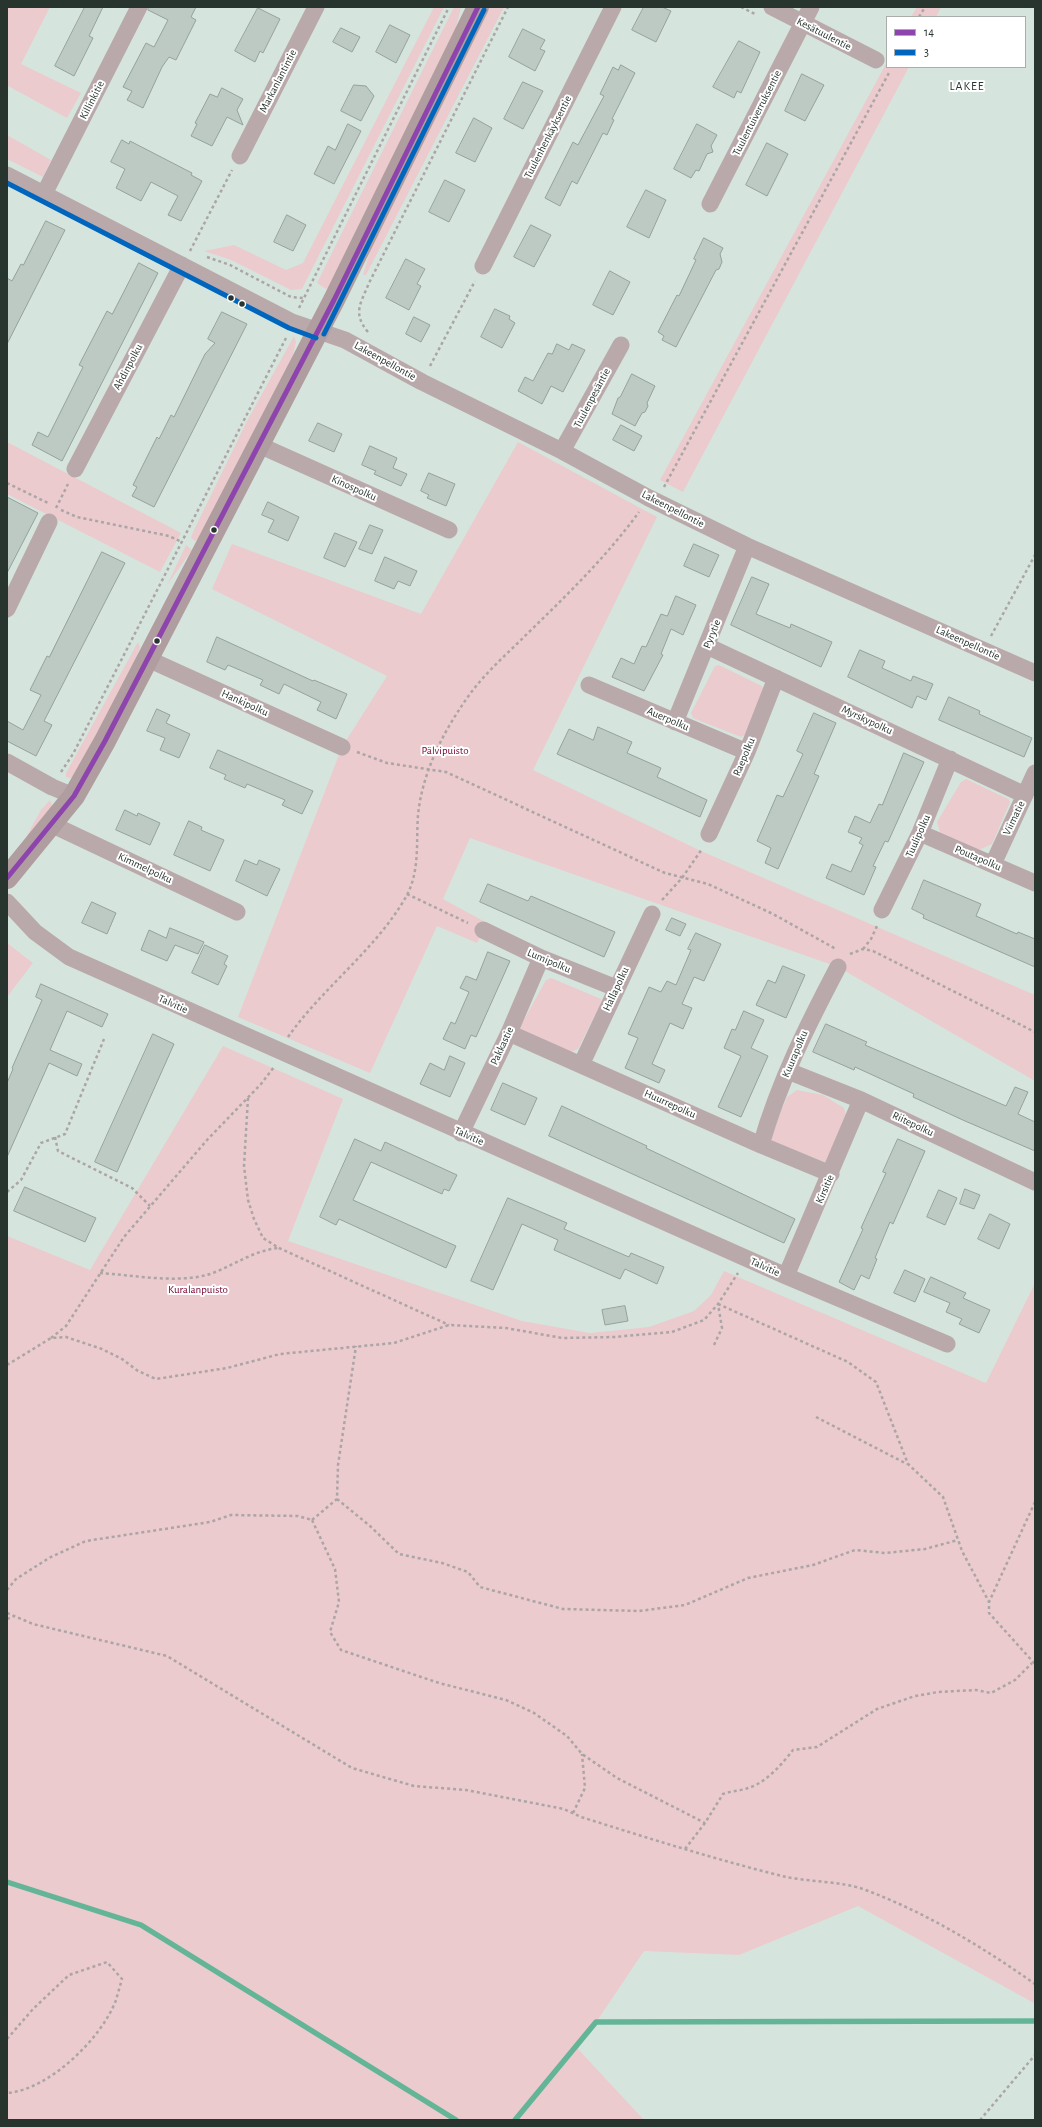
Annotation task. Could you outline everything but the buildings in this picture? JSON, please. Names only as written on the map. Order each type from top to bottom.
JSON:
[{"type":"street","name":"Killinkitie","points":[[44,194],[139,7]]},
{"type":"street","name":"Markanlantintie","points":[[240,156],[316,7]]},
{"type":"street","points":[[7,878],[53,825],[74,796],[148,659],[203,550],[318,331],[478,7]]},
{"type":"street","name":"Tuulenhenkäyksentie","points":[[483,266],[613,7]]},
{"type":"street","name":"Kesätuulentie","points":[[772,7],[876,60]]},
{"type":"street","name":"Tuulentuiverruksentie","points":[[710,204],[812,7]]},
{"type":"street","name":"Lakeenpellontie","points":[[7,175],[292,322],[345,340],[422,382],[562,451],[656,494],[747,546],[1035,673]]},
{"type":"street","name":"Ahdinpolku","points":[[75,469],[182,265]]},
{"type":"street","name":"Tuulenpesäntie","points":[[562,451],[621,345]]},
{"type":"street","name":"Kinospolku","points":[[259,445],[449,530]]},
{"type":"street","points":[[7,609],[52,515]]},
{"type":"street","name":"Pyrytie","points":[[675,722],[747,546]]},
{"type":"street","name":"Myrskypolku","points":[[707,646],[1025,795]]},
{"type":"street","name":"Hankipolku","points":[[148,659],[342,747]]},
{"type":"street","name":"Raepolku","points":[[709,834],[747,752],[776,678]]},
{"type":"street","name":"Auerpolku","points":[[589,685],[747,752]]},
{"type":"street","name":"Tuulipolku","points":[[882,910],[920,833],[950,759]]},
{"type":"street","points":[[7,762],[52,787],[74,796]]},
{"type":"street","name":"Viimatie","points":[[993,864],[1035,773]]},
{"type":"street","name":"Kimmelpolku","points":[[53,825],[237,912]]},
{"type":"street","name":"Poutapolku","points":[[920,833],[1035,883]]},
{"type":"street","name":"Talvitie","points":[[7,902],[35,932],[69,957],[786,1276],[947,1344]]},
{"type":"street","name":"Hallapolku","points":[[581,1064],[652,914]]},
{"type":"street","name":"Lumipolku","points":[[483,930],[541,958],[616,988]]},
{"type":"street","name":"Pakkastie","points":[[461,1132],[509,1033],[541,958]]},
{"type":"street","name":"Kuurapolku","points":[[761,1145],[772,1107],[808,1024],[843,961]]},
{"type":"street","name":"Huurrepolku","points":[[509,1033],[761,1145],[832,1174]]},
{"type":"street","name":"Riitepolku","points":[[788,1071],[861,1100],[1035,1182]]},
{"type":"street","name":"Kirsitie","points":[[786,1276],[832,1174],[861,1100]]},
{"type":"path","points":[[52,787],[73,754],[182,542],[284,341],[292,322],[449,7]]},
{"type":"path","points":[[372,336],[360,321],[357,311],[369,283],[508,7]]},
{"type":"path","points":[[920,16],[925,7]]},
{"type":"path","points":[[7,1365],[51,1338],[66,1326],[124,1237],[207,1140],[248,1098],[273,1068],[286,1040],[300,1020],[376,938],[407,894],[418,858],[418,814],[429,770],[445,731],[464,702],[488,671],[583,578],[656,494],[891,68]]},
{"type":"path","points":[[182,265],[240,156]]},
{"type":"path","points":[[428,370],[483,266]]},
{"type":"path","points":[[52,515],[75,469]]},
{"type":"path","points":[[7,483],[52,515],[77,516],[169,536],[203,550]]},
{"type":"path","points":[[984,651],[1035,555]]},
{"type":"path","points":[[342,747],[387,763],[446,772],[665,873],[708,884],[773,914],[838,950]]},
{"type":"path","points":[[652,914],[682,878],[701,851],[709,834]]},
{"type":"path","points":[[407,894],[483,930]]},
{"type":"path","points":[[843,961],[863,949],[871,939],[882,910]]},
{"type":"path","points":[[863,949],[873,951],[924,974],[1035,1032]]},
{"type":"path","points":[[7,1192],[21,1180],[41,1143],[65,1134],[104,1039]]},
{"type":"path","points":[[248,1098],[244,1166],[248,1200],[254,1220],[263,1238],[279,1248],[449,1325]]},
{"type":"path","points":[[55,1137],[58,1151],[132,1188],[150,1206]]},
{"type":"path","points":[[100,1273],[188,1278],[208,1274],[265,1249],[279,1248]]},
{"type":"path","points":[[51,1338],[66,1337],[102,1349],[122,1359],[138,1371],[156,1379],[227,1368],[280,1354],[394,1343],[449,1325],[506,1328],[562,1338],[614,1337],[672,1332],[704,1320],[718,1304],[746,1258]]},
{"type":"path","points":[[714,1345],[722,1328],[718,1304]]},
{"type":"path","points":[[718,1304],[848,1362],[876,1382],[908,1464]]},
{"type":"path","points":[[312,1520],[337,1499],[338,1465],[356,1346]]},
{"type":"path","points":[[816,1417],[908,1464],[943,1497],[962,1551],[989,1602]]},
{"type":"path","points":[[337,1499],[370,1526],[399,1554],[442,1563],[468,1572],[480,1587],[563,1609],[639,1611],[685,1605],[748,1578],[813,1565],[855,1550],[885,1553],[925,1549],[958,1540]]},
{"type":"path","points":[[685,1850],[705,1823],[723,1794],[747,1789],[758,1783],[783,1762],[793,1750],[817,1747],[876,1709],[916,1696],[938,1692],[976,1690],[991,1693],[1015,1680],[1034,1663],[989,1613],[989,1602],[1035,1502]]},
{"type":"path","points":[[7,1590],[16,1579],[49,1558],[86,1541],[210,1522],[231,1515],[298,1516],[312,1520],[335,1569],[339,1602],[330,1632],[342,1650],[439,1683],[506,1700],[534,1713],[567,1736],[582,1754],[617,1778],[705,1823]]},
{"type":"path","points":[[7,1613],[33,1624],[167,1656],[352,1768],[414,1786],[466,1790],[564,1809],[685,1850],[787,1877],[861,1888],[920,1913],[970,1940],[1035,1984]]},
{"type":"path","points":[[7,1619],[14,1616]]},
{"type":"path","points":[[573,1813],[585,1788],[582,1754]]},
{"type":"path","points":[[7,2039],[33,2009],[69,1975],[107,1962],[122,1979],[116,2001],[96,2034],[72,2059],[44,2081],[21,2092],[7,2093]]},
{"type":"path","points":[[980,2120],[1035,2055]]},
{"type":"green space","points":[[7,7],[50,7],[21,64],[81,93],[67,118],[8,86],[7,88]]},
{"type":"green space","points":[[434,7],[444,7],[302,289],[291,290],[231,260],[204,251],[234,245],[286,270],[303,263]]},
{"type":"green space","points":[[454,7],[461,7],[452,44],[332,286],[326,289],[317,283]]},
{"type":"green space","points":[[488,7],[504,7],[366,275],[363,275],[375,234]]},
{"type":"green space","points":[[917,7],[941,7],[936,16],[912,16]]},
{"type":"green space","points":[[886,64],[886,68],[908,68],[683,492],[660,480]]},
{"type":"green space","points":[[7,135],[51,160],[43,177],[7,159]]},
{"type":"green space","points":[[294,336],[296,342],[293,355],[200,538],[195,541],[191,538],[193,532],[247,421]]},
{"type":"green space","points":[[7,442],[181,533],[160,572],[7,494]]},
{"type":"green space","name":"Pälvipuisto","points":[[518,442],[657,517],[533,770],[701,851],[1035,995],[1035,1081],[838,967],[470,838],[443,899],[487,923],[477,943],[437,926],[370,1073],[238,1017],[342,747],[387,676],[212,589],[232,544],[421,614]]},
{"type":"green space","points":[[186,545],[192,550],[167,585]]},
{"type":"green space","points":[[138,642],[140,647],[134,663],[77,773],[71,778],[66,777],[66,773]]},
{"type":"green space","points":[[719,665],[762,686],[764,692],[745,735],[741,737],[693,718],[691,713],[715,666]]},
{"type":"green space","points":[[966,779],[1008,799],[1010,802],[992,844],[979,850],[941,836],[937,822],[961,782]]},
{"type":"green space","points":[[50,800],[52,805],[49,817],[15,857],[41,810]]},
{"type":"green space","points":[[7,943],[33,963],[7,997]]},
{"type":"green space","points":[[551,978],[601,999],[600,1005],[578,1049],[571,1052],[521,1030],[520,1027],[546,980]]},
{"type":"green space","name":"Kuralanpuisto","points":[[223,1046],[343,1099],[288,1241],[522,1321],[590,1333],[649,1327],[694,1311],[711,1295],[724,1271],[986,1383],[1035,1283],[1034,2003],[858,1906],[739,1955],[644,1951],[578,2049],[644,2120],[7,2120],[7,1236],[90,1270]]},
{"type":"green space","points":[[797,1090],[823,1095],[844,1108],[846,1115],[827,1163],[772,1141],[772,1134],[787,1097]]},
{"type":"waterway","points":[[7,1882],[141,1925],[456,2120]]},
{"type":"waterway","points":[[515,2120],[596,2022],[1035,2021]]},
{"type":"transit line","name":"14","points":[[7,878],[74,796],[105,741],[334,300],[478,7]]},
{"type":"transit line","name":"3","points":[[324,334],[484,10]]},
{"type":"transit line","name":"3","points":[[7,183],[289,328],[316,338]]},
{"type":"district","name":"LAKEE","points":[[967,86]]}]
